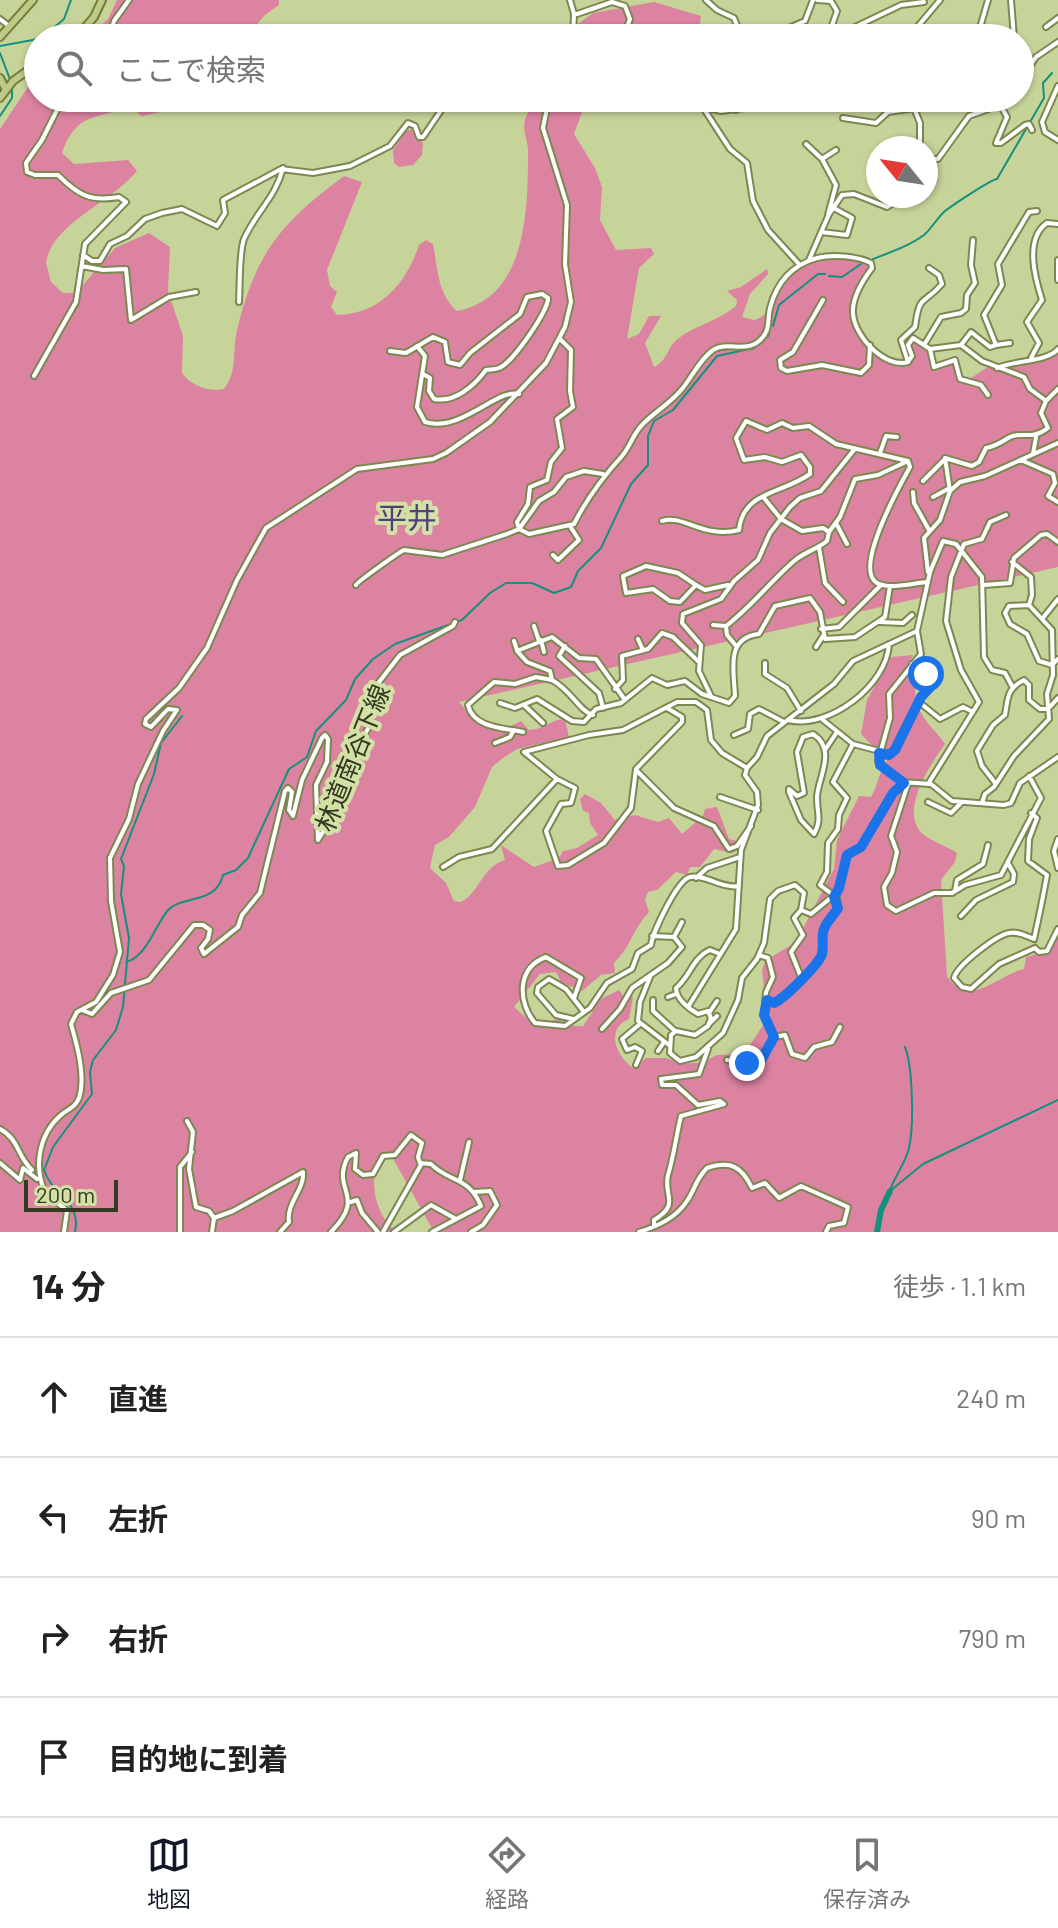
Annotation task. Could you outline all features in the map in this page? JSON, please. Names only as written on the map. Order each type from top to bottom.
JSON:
[{"type":"main road","points":[[0,37],[33,0]]},
{"type":"main road","points":[[88,24],[102,0]]},
{"type":"main road","points":[[0,98],[24,74]]},
{"type":"main road","points":[[0,78],[9,86]]},
{"type":"street","points":[[113,24],[129,0]]},
{"type":"street","points":[[706,0],[734,18],[736,24]]},
{"type":"street","points":[[798,24],[805,21],[815,0],[832,0],[840,4],[830,24]]},
{"type":"street","points":[[920,24],[940,0]]},
{"type":"street","points":[[981,24],[988,0]]},
{"type":"street","points":[[1011,0],[1013,24]]},
{"type":"street","points":[[572,1],[573,24]]},
{"type":"street","points":[[866,24],[901,5],[924,2]]},
{"type":"street","points":[[574,14],[609,3],[621,4],[630,14],[627,24]]},
{"type":"street","points":[[1046,27],[1058,18]]},
{"type":"street","points":[[0,19],[10,27]]},
{"type":"street","points":[[1034,62],[1043,50],[1058,42]]},
{"type":"street","points":[[1058,86],[1042,122],[1045,132],[1058,140]]},
{"type":"street","points":[[34,376],[72,312],[89,239],[126,202],[119,197],[94,201],[69,187],[58,175],[27,172],[26,163],[56,112]]},
{"type":"street","points":[[83,255],[92,261],[100,261],[110,244],[127,236],[140,222],[173,210],[182,209],[217,226],[225,213],[223,200],[283,168],[313,173],[350,166],[390,146],[408,123],[423,137],[440,112]]},
{"type":"street","points":[[44,1190],[38,1173],[43,1142],[58,1117],[75,1105],[80,1095],[82,1077],[76,1037],[71,1026],[82,1010],[96,1002],[113,975],[119,958],[111,901],[110,858],[127,824],[138,784],[163,731],[177,710],[168,709],[151,727],[145,722],[179,688],[207,648],[261,534],[357,469],[440,457],[479,432],[540,372],[560,339],[571,310],[565,264],[567,208],[544,133],[545,112]]},
{"type":"street","points":[[706,112],[724,142],[747,163],[753,201],[768,230],[785,245],[798,263]]},
{"type":"street","points":[[843,118],[876,123],[889,112]]},
{"type":"street","points":[[916,112],[920,136]]},
{"type":"street","points":[[938,156],[969,116],[980,112]]},
{"type":"street","points":[[1005,112],[1007,117],[996,143],[1001,143],[1025,125],[1029,124],[1032,130]]},
{"type":"street","points":[[806,144],[822,159],[836,185],[828,215]]},
{"type":"street","points":[[822,159],[836,150]]},
{"type":"street","points":[[239,302],[243,243],[256,214],[276,193],[283,168]]},
{"type":"street","points":[[809,260],[832,207],[848,193],[866,199]]},
{"type":"street","points":[[821,232],[847,235],[852,218],[832,207]]},
{"type":"street","points":[[996,345],[984,315],[1002,285],[998,264],[1029,212],[1037,211]]},
{"type":"street","points":[[1031,358],[1039,343],[1027,322],[1042,300],[1033,270],[1035,248],[1043,225],[1058,224]]},
{"type":"street","points":[[924,345],[941,317],[966,309],[967,295],[975,283],[971,265],[973,240]]},
{"type":"street","points":[[570,526],[579,508],[597,489],[603,474],[623,456],[641,425],[681,391],[711,352],[719,348],[748,348],[762,339],[769,328],[770,307],[788,271],[798,263],[809,260],[831,255],[871,263],[872,268],[855,299],[852,316],[870,345],[890,362],[908,362],[912,358],[909,342],[915,338],[930,349],[961,345],[997,368],[1024,377],[1028,388],[1041,394],[1046,401]]},
{"type":"street","points":[[1058,260],[1058,280]]},
{"type":"street","points":[[82,266],[108,271],[126,269],[131,320],[169,297],[196,292]]},
{"type":"street","points":[[908,362],[901,340],[915,327],[915,311],[920,301],[942,284],[939,275],[929,268]]},
{"type":"street","points":[[390,351],[402,354],[427,338],[440,339],[446,345],[446,361],[460,365],[470,353],[520,314],[527,297],[542,294],[548,298],[548,306],[527,333],[521,350],[502,367],[486,370],[477,383],[453,399],[434,399],[429,391],[430,378],[423,374]]},
{"type":"street","points":[[823,300],[793,352],[780,360],[781,368],[787,371],[822,365],[861,373],[869,365],[870,345]]},
{"type":"street","points":[[961,345],[971,332],[990,347],[1010,343]]},
{"type":"street","points":[[560,339],[571,350],[570,391],[574,404],[571,411],[557,419],[562,448],[551,462],[547,480],[530,487],[528,504],[517,522],[519,529],[529,534],[570,526]]},
{"type":"street","points":[[417,346],[425,356],[418,409],[422,420],[429,424],[458,420],[507,393],[519,394]]},
{"type":"street","points":[[930,349],[934,367],[955,360],[960,379],[981,385],[988,395]]},
{"type":"street","points":[[997,368],[1031,358],[1050,357],[1058,349]]},
{"type":"street","points":[[923,481],[948,456],[972,466],[979,462],[986,448],[998,446],[1015,436],[1036,436],[1048,426],[1041,414],[1046,401],[1058,389]]},
{"type":"street","points":[[662,521],[676,520],[709,533],[739,530],[745,507],[807,476],[811,469],[801,455],[782,462],[762,457],[744,460],[736,438],[746,421],[767,430],[782,423],[793,428],[809,426],[831,442],[908,461]]},
{"type":"street","points":[[880,453],[886,436],[897,437]]},
{"type":"street","points":[[1033,454],[1036,436]]},
{"type":"street","points":[[933,497],[960,482],[1058,443]]},
{"type":"street","points":[[711,696],[699,671],[701,645],[682,623],[683,614],[721,599],[731,584],[758,560],[781,519],[797,499],[824,488],[854,450]]},
{"type":"street","points":[[906,784],[880,765],[879,753],[890,718],[889,694],[921,654],[917,631],[925,608],[928,579],[924,538],[940,520],[949,490],[944,460]]},
{"type":"street","points":[[1021,460],[1053,474],[1055,483],[1048,496],[1058,502]]},
{"type":"street","points":[[713,625],[726,626],[752,607],[766,586],[794,561],[828,539],[855,479],[878,475],[908,461]]},
{"type":"street","points":[[908,461],[910,467],[897,485],[872,553],[869,573],[881,585],[890,586],[928,579]]},
{"type":"street","points":[[356,585],[359,579],[382,568],[404,550],[442,555],[519,529],[539,501],[554,492],[566,477],[584,471],[603,474]]},
{"type":"street","points":[[913,492],[914,503],[929,530]]},
{"type":"street","points":[[764,498],[781,519],[804,532],[823,528],[829,532]]},
{"type":"street","points":[[959,548],[982,539],[990,522],[1006,515]]},
{"type":"street","points":[[836,523],[847,544]]},
{"type":"street","points":[[553,555],[558,560],[579,540],[570,526]]},
{"type":"street","points":[[984,585],[1010,583],[1012,562],[1041,535],[1047,534],[1058,542]]},
{"type":"street","points":[[928,579],[940,543],[950,541],[980,572],[984,585],[985,660],[992,670],[1005,673],[1013,688]]},
{"type":"street","points":[[819,547],[825,583],[843,602]]},
{"type":"street","points":[[928,784],[974,712],[979,699],[961,670],[946,621],[959,548]]},
{"type":"street","points":[[982,803],[985,794],[996,784],[1019,750],[1046,726],[1050,708],[1047,694],[1053,679],[1052,630],[1029,605],[1031,577],[1012,562]]},
{"type":"street","points":[[696,585],[684,600],[673,602],[653,589],[626,593],[621,579],[639,568],[654,566],[683,575],[705,590],[731,584]]},
{"type":"street","points":[[821,629],[839,627],[881,585]]},
{"type":"street","points":[[500,703],[515,708],[537,699],[578,723],[588,720],[603,708],[625,700],[652,678],[667,685],[685,681],[702,694],[727,703],[734,699],[732,674],[737,647],[745,636],[759,634],[775,606],[804,597],[813,599],[818,607],[823,636],[829,641],[853,637],[887,612],[890,586]]},
{"type":"street","points":[[854,599],[861,606]]},
{"type":"street","points":[[1042,619],[1058,599]]},
{"type":"street","points":[[1029,605],[1010,605],[1006,611],[1007,618],[1027,634],[1039,661],[1052,665]]},
{"type":"street","points":[[877,621],[903,623],[912,615]]},
{"type":"street","name":"林道南谷下線","points":[[82,1010],[92,1014],[107,996],[149,980],[194,925],[203,925],[210,930],[201,948],[204,954],[238,927],[240,916],[265,882],[285,791],[288,788],[292,792],[289,810],[293,816],[302,780],[325,735],[328,739],[327,762],[316,785],[317,837],[320,839],[329,822],[334,794],[344,784],[354,750],[369,727],[369,709],[376,686],[395,659],[455,622]]},
{"type":"street","points":[[534,626],[544,652]]},
{"type":"street","points":[[726,626],[727,635],[737,647]]},
{"type":"street","points":[[1052,630],[1058,627]]},
{"type":"street","points":[[688,1007],[736,929],[740,857],[758,810],[757,792],[745,775],[747,768],[757,757],[767,736],[837,682],[853,661],[917,631]]},
{"type":"street","points":[[615,689],[623,680],[622,656],[651,648],[653,637],[662,633],[669,634],[698,661]]},
{"type":"street","points":[[816,647],[823,636]]},
{"type":"street","points":[[517,650],[540,640],[556,638],[579,658],[596,659],[625,700]]},
{"type":"street","points":[[638,639],[643,650]]},
{"type":"street","points":[[514,641],[527,662],[553,674],[552,680]]},
{"type":"street","points":[[734,735],[748,729],[750,714],[759,709],[786,721],[823,720],[855,699],[882,663],[889,644]]},
{"type":"street","points":[[565,646],[560,658],[599,693],[603,708]]},
{"type":"street","points":[[1052,665],[1058,659]]},
{"type":"street","points":[[765,663],[765,674],[787,688],[801,711]]},
{"type":"street","points":[[823,720],[853,744],[879,753],[894,753],[919,702],[935,680],[912,664]]},
{"type":"street","points":[[523,732],[481,722],[470,712],[469,702],[494,682],[515,684],[536,677],[552,680],[574,695],[583,711],[593,715]]},
{"type":"street","points":[[996,784],[982,766],[977,751],[993,725],[1005,715],[1005,699],[1013,688],[1027,681],[1031,703],[1040,709],[1050,708],[1058,698]]},
{"type":"street","points":[[667,708],[682,717],[682,722],[636,769],[627,814],[612,827],[602,844],[561,867],[555,862],[555,849],[546,831],[561,804],[571,803],[575,788],[557,779],[524,752],[606,731],[623,730],[667,708],[688,701],[705,709],[711,740],[722,753],[747,768]]},
{"type":"street","points":[[919,702],[940,719],[963,707],[974,712]]},
{"type":"street","points":[[524,705],[543,723]]},
{"type":"street","points":[[495,743],[510,737],[514,730]]},
{"type":"street","points":[[825,750],[816,735],[802,739],[797,752],[804,793],[797,796],[789,790],[801,820],[814,834],[821,820],[817,797],[822,785],[825,750],[837,732]]},
{"type":"street","points":[[767,1000],[774,1003],[789,995],[801,977],[819,960],[824,929],[838,908],[834,897],[820,885],[827,872],[828,840],[838,829],[838,818],[847,798],[833,782],[853,744]]},
{"type":"street","points":[[801,910],[811,914],[834,897],[847,855],[861,847],[893,793],[906,784],[928,784],[939,788],[950,800],[1011,803],[1019,785],[1058,757]]},
{"type":"street","points":[[636,769],[674,808],[714,826],[729,849],[737,846],[753,825]]},
{"type":"street","points":[[906,784],[891,836],[897,852],[892,873],[884,887],[887,905],[893,910],[901,910],[934,893],[955,892],[965,885],[999,876],[1041,798],[1029,776]]},
{"type":"street","points":[[443,867],[459,857],[492,849],[557,779]]},
{"type":"street","points":[[720,797],[758,810]]},
{"type":"street","points":[[928,802],[951,813],[962,802]]},
{"type":"street","points":[[1031,813],[1037,818],[1029,839],[1028,861],[1047,875],[1041,901],[1042,914],[1034,939],[1035,948],[1039,952],[1047,951],[1058,929]]},
{"type":"street","points":[[1058,839],[1054,851],[1058,868]]},
{"type":"street","points":[[955,892],[957,880],[983,864],[988,845]]},
{"type":"street","points":[[696,878],[707,868],[740,857]]},
{"type":"street","points":[[961,916],[976,900],[1013,882],[1014,874],[1008,863]]},
{"type":"street","points":[[574,998],[581,978],[546,957],[530,968],[521,995],[524,1008],[537,1024],[563,1026],[584,1012],[607,983],[632,969],[638,953],[651,945],[652,936],[680,884],[687,878],[727,887],[739,886]]},
{"type":"street","points":[[640,1024],[666,1043],[672,1055],[683,1062],[709,1047],[725,1030],[738,1000],[742,978],[759,955],[774,893],[791,885],[801,887],[804,896],[801,910],[794,919],[803,935],[791,954],[801,977]]},
{"type":"street","points":[[674,937],[682,922]]},
{"type":"street","points":[[1034,939],[1014,932],[1001,935],[967,959],[954,978],[965,988],[971,989],[999,964],[1035,948]]},
{"type":"street","points":[[602,1029],[620,1009],[632,988],[680,950],[681,943],[674,937],[652,936]]},
{"type":"street","points":[[709,1013],[698,1014],[688,1007],[676,994],[676,988],[685,981],[701,954],[710,950],[720,954]]},
{"type":"street","points":[[759,955],[768,958],[773,967],[764,1015],[774,1037]]},
{"type":"street","points":[[640,1024],[639,1008],[651,975]]},
{"type":"street","points":[[573,1019],[556,1015],[540,997],[537,988],[551,980],[574,998],[584,1012]]},
{"type":"street","points":[[668,997],[676,994]]},
{"type":"street","points":[[653,1000],[653,1011],[675,1031],[691,1036],[717,1016]]},
{"type":"street","points":[[709,1024],[709,1013],[717,1001]]},
{"type":"street","points":[[636,1065],[642,1051],[635,1047],[627,1050],[622,1039],[640,1024]]},
{"type":"street","points":[[727,1060],[757,1065],[774,1037],[785,1035],[792,1054],[805,1058],[814,1047],[832,1042],[840,1027]]},
{"type":"street","points":[[658,1051],[675,1031]]},
{"type":"street","points":[[654,1226],[653,1222],[666,1212],[671,1196],[667,1178],[681,1116],[724,1104],[720,1101],[698,1105],[676,1085],[662,1085],[660,1080],[699,1074],[709,1047]]},
{"type":"street","points":[[187,1121],[193,1132],[189,1169],[197,1209],[209,1211],[214,1218],[212,1232]]},
{"type":"street","points":[[0,1129],[15,1138],[21,1158],[44,1190],[67,1211],[64,1232]]},
{"type":"street","points":[[331,1232],[345,1217],[351,1202],[343,1175],[351,1153],[358,1155],[353,1166],[358,1172],[373,1174],[383,1156],[395,1155],[411,1135],[422,1143],[418,1157],[422,1163],[431,1164],[439,1172],[460,1180],[473,1192],[481,1208],[432,1232]]},
{"type":"street","points":[[460,1180],[469,1142]]},
{"type":"street","points":[[180,1232],[180,1167],[192,1152]]},
{"type":"street","points":[[0,1163],[20,1180],[23,1168],[36,1175]]},
{"type":"street","points":[[351,1202],[357,1200],[362,1213],[380,1232],[422,1163]]},
{"type":"street","points":[[639,1232],[671,1219],[687,1202],[691,1188],[707,1168],[729,1165],[746,1173],[752,1188],[765,1183],[779,1198],[801,1186],[848,1207],[844,1223],[829,1226],[826,1232]]},
{"type":"street","points":[[214,1218],[233,1211],[303,1172],[303,1187],[288,1212],[289,1222],[280,1232]]},
{"type":"street","points":[[471,1232],[483,1225],[497,1205],[490,1191],[473,1192]]},
{"type":"street","points":[[394,1232],[431,1205],[456,1219]]},
{"type":"shaded area","points":[[117,0],[279,0],[279,5],[257,24],[102,24]]},
{"type":"shaded area","points":[[654,2],[701,16],[700,24],[578,24],[593,13]]},
{"type":"shaded area","points":[[24,93],[24,112],[113,112],[80,124],[62,153],[74,164],[128,160],[137,171],[59,237],[50,249],[46,263],[51,282],[63,293],[76,293],[115,248],[149,233],[170,247],[168,291],[183,336],[182,373],[195,385],[206,389],[224,389],[228,382],[244,303],[274,241],[303,209],[344,176],[362,182],[327,270],[330,286],[337,292],[331,307],[337,315],[366,309],[389,294],[407,272],[419,245],[426,240],[433,244],[442,288],[457,311],[480,303],[498,288],[511,269],[524,222],[528,151],[524,124],[529,112],[582,112],[574,134],[595,168],[602,187],[600,220],[616,250],[651,248],[654,254],[639,268],[627,339],[639,334],[649,316],[661,316],[645,343],[654,367],[679,338],[736,306],[737,300],[727,291],[741,287],[767,269],[768,274],[750,294],[742,317],[754,320],[767,313],[777,292],[794,271],[815,260],[839,257],[865,259],[870,265],[854,295],[853,310],[867,341],[874,350],[892,361],[902,362],[911,356],[908,345],[912,339],[931,350],[934,365],[941,367],[953,360],[959,375],[968,380],[991,365],[997,368],[1024,359],[1049,357],[1058,348],[1058,567],[459,702],[477,723],[501,731],[521,721],[529,730],[565,719],[569,737],[517,749],[492,767],[475,807],[449,837],[435,845],[430,868],[446,883],[454,901],[461,902],[491,868],[505,860],[501,845],[534,867],[559,858],[563,851],[577,848],[598,835],[590,823],[589,813],[583,811],[580,799],[585,794],[601,803],[615,820],[635,815],[658,822],[669,818],[682,834],[703,816],[705,809],[717,807],[729,839],[737,841],[740,847],[733,853],[714,849],[700,867],[690,867],[687,875],[676,872],[657,890],[648,892],[645,900],[649,912],[614,963],[615,973],[601,975],[582,991],[561,982],[556,972],[540,974],[514,1007],[536,1026],[557,1019],[583,1026],[601,999],[619,990],[624,997],[633,997],[629,1019],[617,1029],[615,1036],[618,1050],[633,1068],[646,1058],[666,1058],[683,1064],[703,1062],[717,1055],[740,1054],[747,1049],[768,1018],[762,971],[765,961],[796,942],[834,869],[837,840],[859,796],[871,797],[887,761],[861,734],[867,700],[891,657],[913,655],[911,660],[918,706],[945,744],[920,786],[914,809],[915,820],[922,833],[957,853],[955,862],[941,880],[947,976],[955,986],[964,990],[984,988],[1024,969],[1026,957],[1051,950],[1058,937],[1058,1232],[434,1232],[391,1155],[379,1159],[374,1188],[383,1217],[396,1232],[0,1232],[0,129]]},
{"type":"shaded area","points":[[136,112],[160,112],[142,116]]},
{"type":"shaded area","points":[[412,129],[416,139],[423,142],[422,155],[413,165],[399,167],[394,163],[393,150],[406,131]]},
{"type":"waterway","points":[[58,24],[64,19],[71,0]]},
{"type":"waterway","points":[[0,46],[24,42]]},
{"type":"waterway","points":[[0,53],[11,82]]},
{"type":"waterway","points":[[873,259],[918,239],[945,211],[997,179],[1044,98],[1043,83],[1052,73]]},
{"type":"waterway","points":[[0,116],[12,98],[12,88]]},
{"type":"waterway","points":[[829,276],[842,277],[861,264]]},
{"type":"waterway","points":[[773,326],[779,305],[818,274],[825,274]]},
{"type":"waterway","points":[[126,962],[145,947],[168,910],[213,891],[223,875],[236,870],[248,858],[289,769],[307,757],[316,731],[346,700],[355,679],[373,659],[395,644],[462,620],[490,593],[506,583],[532,583],[554,593],[571,587],[578,571],[601,548],[631,484],[648,465],[648,436],[654,421],[673,410],[717,356],[754,348],[769,335]]},
{"type":"waterway","points":[[75,1232],[76,1222],[71,1206],[44,1170],[53,1147],[92,1094],[90,1072],[93,1060],[116,1030],[123,1007],[129,938],[121,894],[124,866],[121,859],[154,774],[161,743],[182,716]]},
{"type":"waterway","points":[[890,1190],[911,1138],[911,1082],[905,1047]]},
{"type":"waterway","points":[[890,1191],[923,1164],[1058,1100]]},
{"type":"waterway","points":[[877,1232],[881,1210],[890,1191]]},
{"type":"district","name":"平井","points":[[407,519]]},
{"type":"route","points":[[747,1063],[755,1065],[760,1062],[774,1037],[764,1015],[767,1000],[774,1003],[789,995],[803,974],[815,968],[819,960],[822,934],[838,908],[837,898],[834,897],[847,855],[861,847],[893,793],[904,783],[880,765],[879,753],[894,753],[904,726],[914,717],[921,697],[935,681],[926,674]]}]
